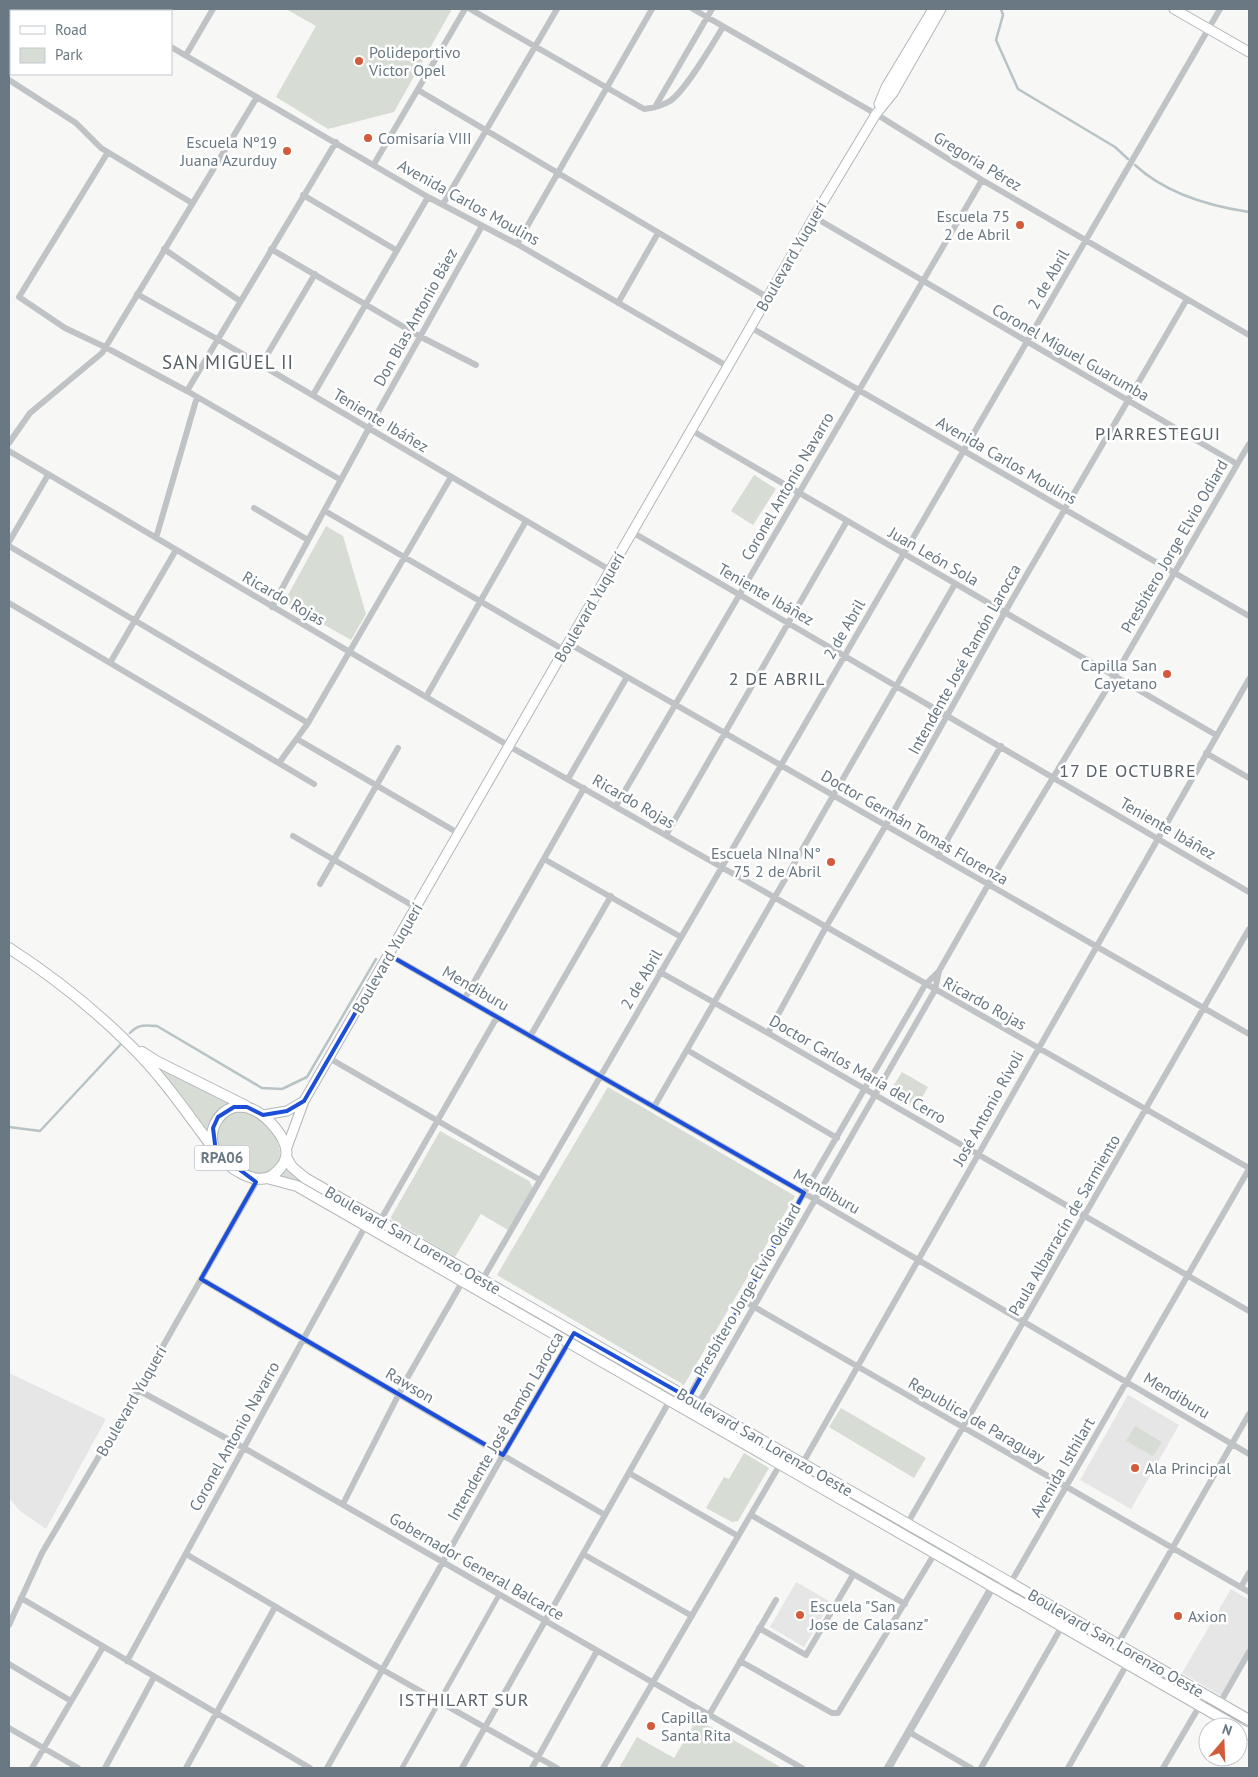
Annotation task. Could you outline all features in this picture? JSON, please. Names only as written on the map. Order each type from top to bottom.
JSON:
[{"type":"main road","name":"Boulevard Yuquerí","points":[[876,114],[886,87],[933,9]]},
{"type":"main road","name":"Boulevard Yuquerí","points":[[286,1153],[304,1101],[415,907],[767,297],[876,114],[893,93],[941,9]]},
{"type":"main road","points":[[1174,9],[1249,52]]},
{"type":"main road","name":"RPA06","points":[[9,948],[43,971],[130,1045],[154,1071],[216,1152],[236,1169],[248,1176],[263,1179],[279,1170],[286,1153],[275,1128],[262,1115],[156,1061],[130,1045]]},
{"type":"main road","points":[[262,1115],[287,1111],[304,1101]]},
{"type":"main road","name":"RPA06","points":[[216,1152],[212,1139],[213,1128],[218,1117],[225,1110],[234,1107],[247,1107]]},
{"type":"main road","name":"Boulevard San Lorenzo Oeste","points":[[286,1153],[292,1167],[305,1178],[469,1272],[479,1284]]},
{"type":"main road","name":"Boulevard San Lorenzo Oeste","points":[[263,1179],[297,1186],[463,1281],[479,1284],[691,1405],[802,1463],[1249,1720]]},
{"type":"main road","name":"Boulevard San Lorenzo Oeste","points":[[572,1337],[670,1400],[691,1405],[780,1464],[1220,1717]]},
{"type":"street","points":[[186,55],[213,9]]},
{"type":"street","points":[[374,164],[465,9]]},
{"type":"street","points":[[470,9],[644,109],[654,108],[671,100],[682,90],[723,27]]},
{"type":"street","points":[[443,204],[557,9]]},
{"type":"street","points":[[517,244],[652,9]]},
{"type":"street","name":"Gregoria Pérez","points":[[693,9],[876,114],[982,180],[1249,335]]},
{"type":"street","points":[[654,108],[712,9]]},
{"type":"street","name":"2 de Abril","points":[[479,1284],[1220,9]]},
{"type":"street","name":"Avenida Carlos Moulins","points":[[172,48],[428,197],[517,244],[727,366]]},
{"type":"street","points":[[9,80],[76,123],[101,148],[192,203]]},
{"type":"street","points":[[418,90],[767,297]]},
{"type":"street","points":[[9,443],[30,413],[102,353],[257,97]]},
{"type":"street","points":[[186,391],[336,142]]},
{"type":"street","points":[[108,152],[19,297],[65,328],[105,347],[197,397],[341,480]]},
{"type":"street","name":"Coronel Antonio Navarro","points":[[616,806],[982,180]]},
{"type":"street","points":[[303,195],[396,250]]},
{"type":"street","points":[[313,395],[428,197]]},
{"type":"street","name":"Coronel Miguel Guarumba","points":[[814,217],[1238,464]]},
{"type":"street","name":"Don Blas Antonio Báez","points":[[272,607],[368,428],[482,226]]},
{"type":"street","points":[[618,303],[658,233]]},
{"type":"street","points":[[164,249],[240,301]]},
{"type":"street","points":[[271,249],[476,366]]},
{"type":"street","points":[[261,365],[315,274]]},
{"type":"street","name":"Teniente Ibáñez","points":[[137,294],[610,570]]},
{"type":"street","name":"Intendente José Ramón Larocca","points":[[768,1033],[1005,612],[1187,299]]},
{"type":"street","name":"Avenida Carlos Moulins","points":[[750,327],[1249,616]]},
{"type":"street","points":[[156,538],[197,397]]},
{"type":"street","name":"Juan León Sola","points":[[691,430],[1216,735]]},
{"type":"street","name":"Presbítero Jorge Elvio Odiard","points":[[691,1405],[753,1307],[875,1096],[935,990],[939,972],[988,884],[1114,676],[1248,448]]},
{"type":"street","name":"Ricardo Rojas","points":[[9,451],[509,746],[1249,1169]]},
{"type":"street","points":[[9,542],[48,475]]},
{"type":"street","points":[[279,763],[308,723],[451,477]]},
{"type":"street","points":[[254,508],[308,540]]},
{"type":"street","name":"Doctor Germán Tomas Florenza","points":[[325,511],[480,602],[628,677],[676,704],[1249,1034]]},
{"type":"street","points":[[426,697],[526,521]]},
{"type":"street","points":[[666,835],[847,521]]},
{"type":"street","name":"Teniente Ibáñez","points":[[632,532],[1158,837],[1249,892]]},
{"type":"street","points":[[9,546],[308,723]]},
{"type":"street","points":[[110,663],[176,550]]},
{"type":"street","points":[[654,1107],[955,584]]},
{"type":"street","points":[[9,603],[314,784]]},
{"type":"street","points":[[568,779],[628,677]]},
{"type":"street","name":"José Antonio Rívoli","points":[[797,1473],[1249,679]]},
{"type":"street","points":[[297,739],[458,833]]},
{"type":"street","points":[[938,856],[1001,746]]},
{"type":"street","points":[[320,884],[398,748]]},
{"type":"street","points":[[1206,753],[1249,778]]},
{"type":"street","points":[[465,998],[584,788]]},
{"type":"street","points":[[293,836],[415,907]]},
{"type":"street","points":[[544,859],[681,937]]},
{"type":"street","points":[[530,1035],[611,896]]},
{"type":"street","name":"Paula Albarracín de Sarmiento","points":[[901,1534],[1249,929]]},
{"type":"street","name":"Mendiburu","points":[[389,955],[804,1193],[1249,1454]]},
{"type":"street","name":"Doctor Carlos María del Cerro","points":[[660,972],[1249,1311]]},
{"type":"street","name":"Presbítero Jorge Elvio Odiard","points":[[691,1405],[744,1301],[804,1193],[925,984],[939,972]]},
{"type":"street","points":[[380,1222],[497,1017]]},
{"type":"street","points":[[687,1050],[836,1138]]},
{"type":"street","points":[[329,1058],[540,1180]]},
{"type":"street","name":"Avenida Isthilart","points":[[1009,1582],[1014,1577],[1249,1169]]},
{"type":"street","name":"Boulevard Yuquerí","points":[[9,1625],[42,1553],[201,1279],[263,1179]]},
{"type":"street","name":"Coronel Antonio Navarro","points":[[127,1661],[366,1225]]},
{"type":"street","points":[[342,1504],[406,1380],[469,1272]]},
{"type":"street","name":"Rawson","points":[[201,1279],[605,1515]]},
{"type":"street","name":"Republica de Paraguay","points":[[744,1301],[1249,1592]]},
{"type":"street","name":"Intendente José Ramón Larocca","points":[[326,1768],[502,1456],[572,1337]]},
{"type":"street","name":"Gobernador General Balcarce","points":[[138,1390],[244,1448],[802,1768]]},
{"type":"street","points":[[462,1768],[670,1400]]},
{"type":"street","points":[[1112,1655],[1249,1414]]},
{"type":"street","points":[[603,1768],[786,1454]]},
{"type":"street","points":[[629,1473],[738,1536]]},
{"type":"street","points":[[751,1515],[905,1604]]},
{"type":"street","points":[[740,1660],[836,1714],[839,1712],[935,1553]]},
{"type":"street","points":[[186,1554],[383,1670],[557,1768]]},
{"type":"street","points":[[583,1554],[692,1616]]},
{"type":"street","points":[[1241,1587],[1249,1573]]},
{"type":"street","points":[[759,1628],[806,1655],[853,1575]]},
{"type":"street","points":[[888,1768],[990,1590],[1009,1582]]},
{"type":"street","points":[[402,1768],[499,1595]]},
{"type":"street","points":[[21,1598],[310,1768]]},
{"type":"street","points":[[709,1715],[776,1600]]},
{"type":"street","points":[[186,1768],[275,1606]]},
{"type":"street","points":[[981,1768],[1062,1626]]},
{"type":"street","points":[[32,1768],[103,1647]]},
{"type":"street","points":[[532,1768],[597,1651]]},
{"type":"street","points":[[1220,1703],[1249,1652]]},
{"type":"street","points":[[9,1664],[71,1701]]},
{"type":"street","points":[[1068,1768],[1128,1664]]},
{"type":"street","points":[[105,1768],[154,1677]]},
{"type":"street","points":[[1163,1768],[1206,1695]]},
{"type":"street","points":[[9,1728],[78,1768]]},
{"type":"street","points":[[910,1732],[971,1768]]},
{"type":"highlighted area","points":[[389,955],[804,1193],[689,1398],[574,1333],[503,1455],[201,1279],[256,1182],[216,1152],[213,1128],[218,1117],[234,1107],[247,1107],[263,1115],[287,1111],[304,1101]]},
{"type":"shaded area","points":[[9,1373],[106,1419],[46,1529],[20,1511],[9,1498]]},
{"type":"shaded area","points":[[1128,1395],[1179,1425],[1131,1509],[1080,1480]]},
{"type":"shaded area","name":"Escuela \"San Jose de Calasanz\"","points":[[796,1582],[831,1602],[804,1647],[770,1627]]},
{"type":"shaded area","points":[[1231,1589],[1249,1600],[1249,1651],[1223,1697],[1182,1673]]},
{"type":"green space","name":"Polideportivo Victor Opel","points":[[286,9],[452,9],[394,112],[328,129],[276,97],[316,26]]},
{"type":"green space","points":[[754,475],[776,489],[753,525],[731,511]]},
{"type":"green space","points":[[326,526],[343,536],[366,614],[351,640],[284,602]]},
{"type":"green space","points":[[165,1069],[230,1101],[230,1104],[216,1114],[208,1131],[161,1073]]},
{"type":"green space","points":[[902,1072],[928,1087],[916,1108],[889,1093]]},
{"type":"green space","points":[[608,1087],[795,1196],[684,1385],[497,1275]]},
{"type":"green space","points":[[246,1110],[269,1129],[279,1147],[280,1156],[277,1164],[267,1172],[254,1176],[240,1168],[226,1156],[218,1142],[217,1134],[219,1125],[229,1112]]},
{"type":"green space","points":[[440,1131],[529,1181],[533,1188],[508,1230],[481,1214],[455,1257],[392,1220],[391,1217]]},
{"type":"green space","points":[[286,1165],[291,1173],[331,1200],[288,1180],[276,1178]]},
{"type":"green space","points":[[841,1408],[926,1458],[914,1478],[829,1427]]},
{"type":"green space","points":[[1135,1426],[1162,1442],[1153,1456],[1126,1441]]},
{"type":"green space","points":[[744,1453],[769,1468],[738,1521],[732,1522],[706,1508],[724,1477],[729,1479]]},
{"type":"green space","points":[[697,1719],[782,1768],[619,1768],[637,1737],[674,1758]]},
{"type":"waterway","points":[[1001,9],[1003,15],[996,40],[1018,89],[1115,147],[1128,159]]},
{"type":"waterway","points":[[1135,165],[1160,183],[1188,197],[1249,212]]},
{"type":"waterway","points":[[130,1033],[146,1025],[157,1026],[262,1088],[282,1089],[307,1077],[376,959]]},
{"type":"waterway","points":[[9,1127],[40,1131],[121,1044]]},
{"type":"place","name":"Polideportivo Victor Opel","points":[[359,61]]},
{"type":"place","name":"Comisaría VIII","points":[[368,138]]},
{"type":"place","name":"Escuela Nº19 Juana Azurduy","points":[[287,151]]},
{"type":"place","name":"Escuela 75 2 de Abril","points":[[1020,225]]},
{"type":"place","name":"Capilla San Cayetano","points":[[1167,674]]},
{"type":"place","name":"Escuela NIna N° 75 2 de Abril","points":[[831,862]]},
{"type":"place","name":"Ala Principal","points":[[1135,1468]]},
{"type":"place","name":"Escuela \"San Jose de Calasanz\"","points":[[800,1615]]},
{"type":"place","name":"Axion","points":[[1178,1616]]},
{"type":"place","name":"Capilla Santa Rita","points":[[651,1726]]},
{"type":"district","name":"SAN MIGUEL II","points":[[228,362]]},
{"type":"district","name":"PIARRESTEGUI","points":[[1158,434]]},
{"type":"district","name":"2 DE ABRIL","points":[[777,679]]},
{"type":"district","name":"17 DE OCTUBRE","points":[[1128,771]]},
{"type":"district","name":"ISTHILART SUR","points":[[464,1700]]}]
